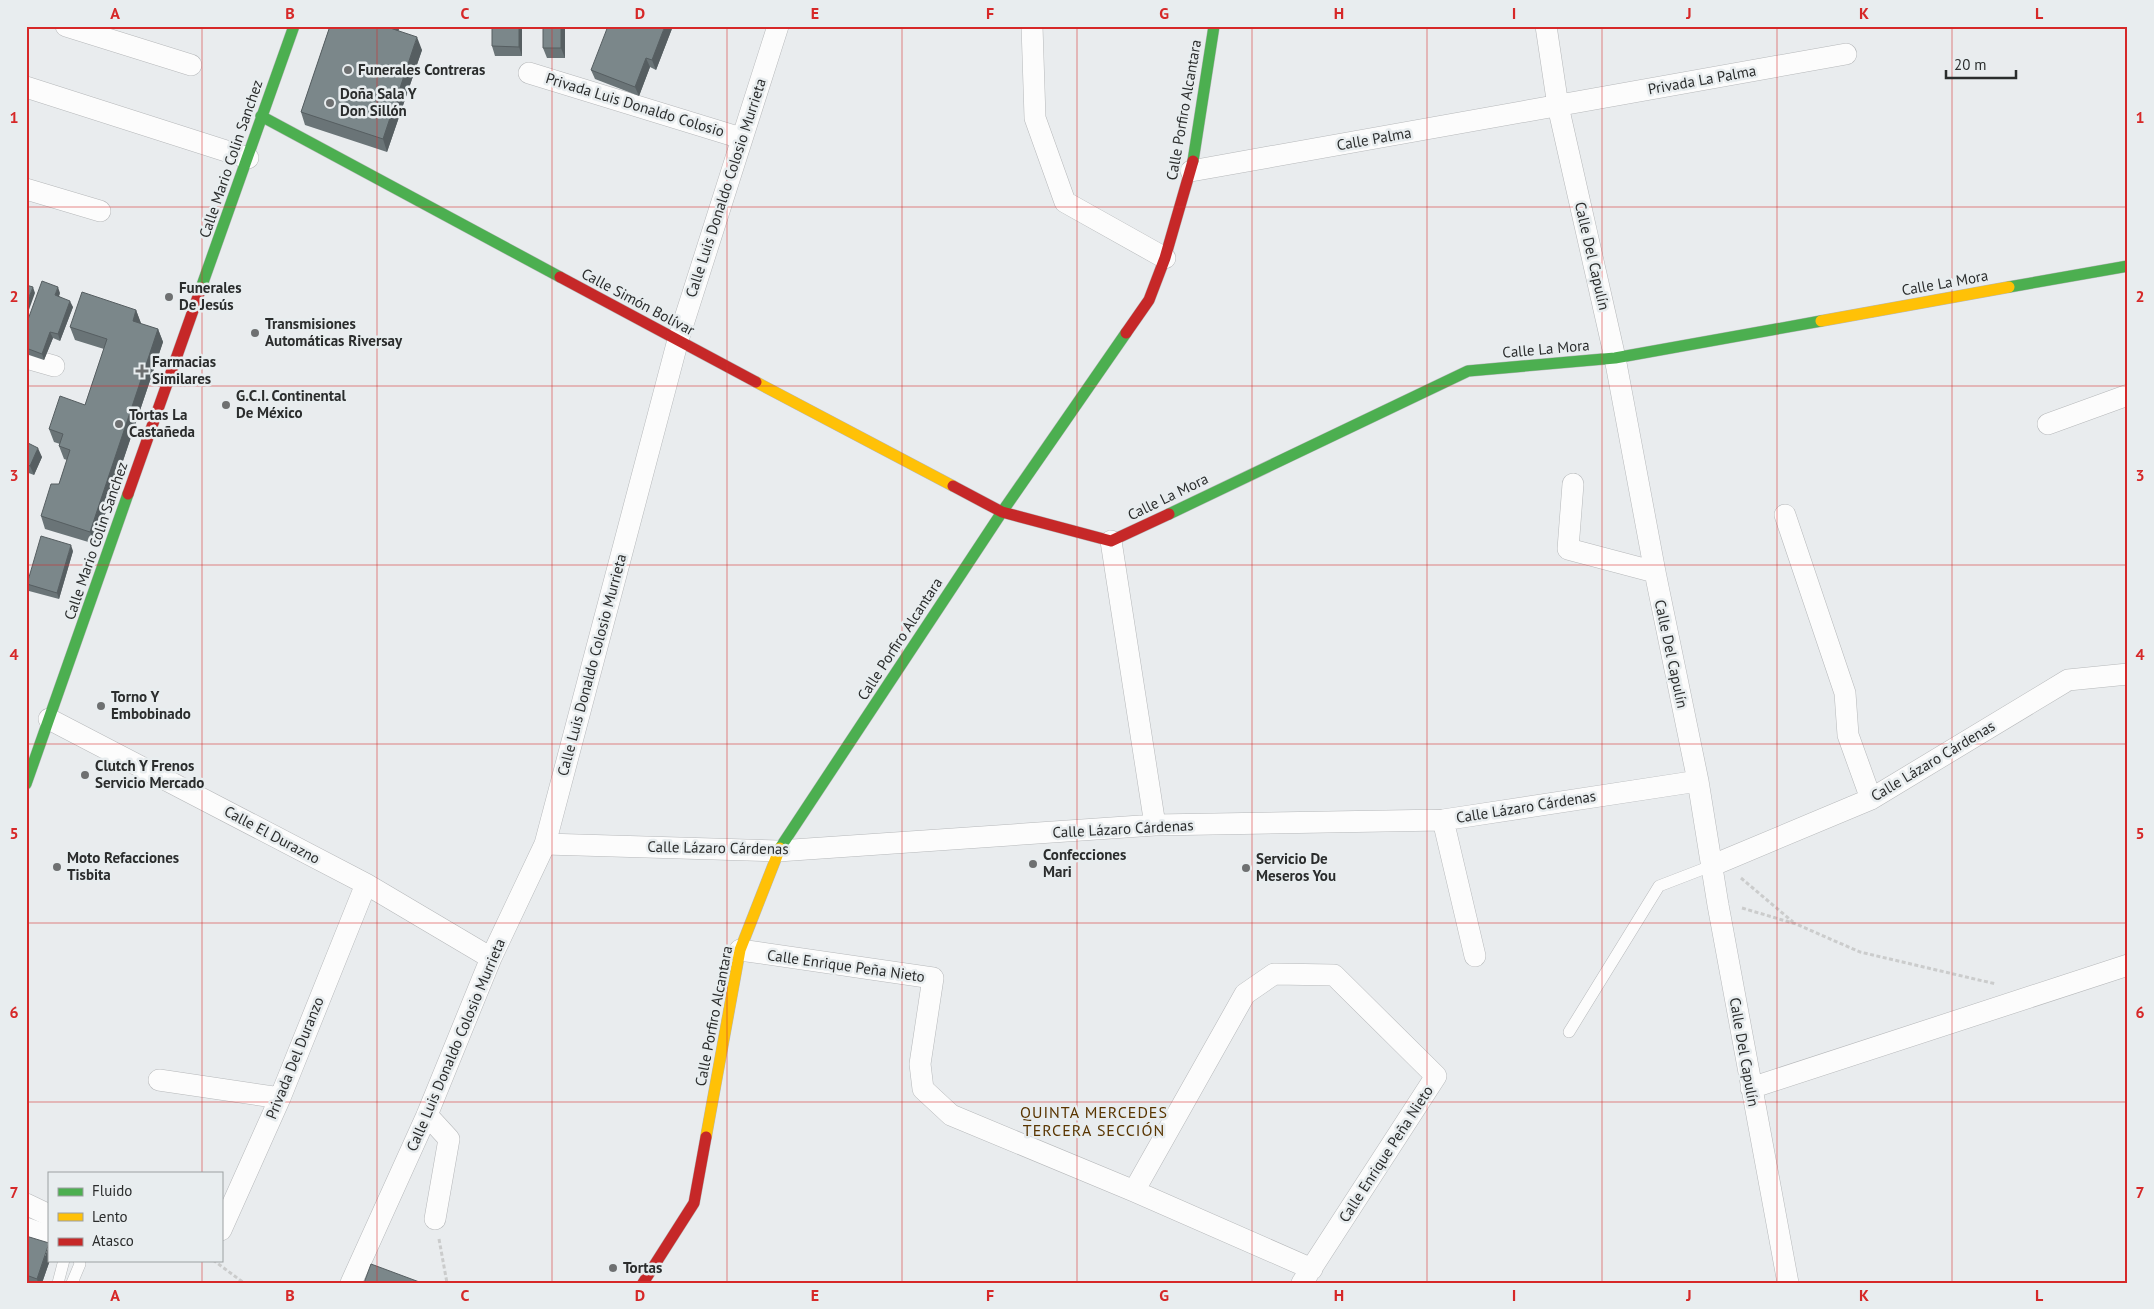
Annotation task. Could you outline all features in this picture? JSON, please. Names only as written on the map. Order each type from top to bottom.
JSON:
[{"type":"street","points":[[66,26],[191,65]]},
{"type":"street","name":"Calle Mario Colin Sanchez","points":[[26,784],[294,26]]},
{"type":"street","name":"Calle Luis Donaldo Colosio Murrieta","points":[[352,1283],[427,1116],[492,958],[545,844],[678,340],[778,26]]},
{"type":"street","points":[[1032,26],[1036,118],[1064,202],[1165,258]]},
{"type":"street","name":"Calle Porfiro Alcantara","points":[[643,1283],[694,1203],[740,950],[778,851],[1002,512],[1149,300],[1165,258],[1191,171],[1214,26]]},
{"type":"street","name":"Calle Del Capulín","points":[[1546,26],[1558,106],[1615,358],[1654,572],[1717,863],[1718,905],[1788,1283]]},
{"type":"street","name":"Privada La Palma","points":[[1558,106],[1846,54]]},
{"type":"street","name":"Privada Luis Donaldo Colosio","points":[[529,73],[741,138]]},
{"type":"street","points":[[26,88],[248,158]]},
{"type":"street","name":"Calle Palma","points":[[1191,171],[1558,106]]},
{"type":"street","name":"Calle Simón Bolívar","points":[[261,116],[1002,512]]},
{"type":"street","points":[[26,189],[100,212]]},
{"type":"street","name":"Calle La Mora","points":[[1111,542],[1468,371],[1615,358],[2128,266]]},
{"type":"street","points":[[26,358],[54,366]]},
{"type":"street","points":[[2048,424],[2128,395]]},
{"type":"street","points":[[1573,484],[1568,548],[1654,572]]},
{"type":"street","points":[[1002,512],[1111,542],[1155,825]]},
{"type":"street","points":[[1785,515],[1845,693],[1848,735],[1871,798]]},
{"type":"street","name":"Calle Lázaro Cárdenas","points":[[1717,863],[1871,798],[2068,680],[2128,674]]},
{"type":"street","name":"Calle El Durazno","points":[[49,719],[366,884],[492,958]]},
{"type":"street","name":"Calle Lázaro Cárdenas","points":[[545,844],[778,851],[1155,825],[1443,820],[1698,781]]},
{"type":"street","points":[[1443,820],[1475,956]]},
{"type":"street","name":"Privada Del Duranzo","points":[[222,1228],[280,1098],[366,884]]},
{"type":"street","name":"Calle Enrique Peña Nieto","points":[[740,950],[933,978],[920,1064],[923,1089],[951,1115],[1134,1191],[1307,1276],[1436,1076],[1334,975],[1274,974],[1246,994],[1134,1191]]},
{"type":"street","points":[[1751,1088],[2128,964]]},
{"type":"street","points":[[159,1080],[280,1098]]},
{"type":"street","points":[[427,1116],[449,1140],[434,1218]]},
{"type":"street","points":[[26,1204],[48,1215]]},
{"type":"lane","points":[[1569,1032],[1659,886],[1717,863]]},
{"type":"lane","points":[[26,1223],[48,1231]]},
{"type":"lane","points":[[26,1234],[48,1242]]},
{"type":"lane","points":[[58,1283],[63,1262]]},
{"type":"lane","points":[[72,1283],[80,1262]]},
{"type":"path","points":[[1717,863],[1796,924]]},
{"type":"path","points":[[1718,905],[1748,909],[1796,924],[1860,952],[1997,984],[2015,1001]]},
{"type":"path","points":[[434,1218],[447,1283]]},
{"type":"path","points":[[216,1262],[244,1283]]},
{"type":"building","points":[[330,26],[391,26],[390,28],[417,37],[383,139],[301,112]]},
{"type":"building","points":[[492,26],[519,26],[519,47],[492,46]]},
{"type":"building","points":[[543,26],[561,26],[561,48],[543,48]]},
{"type":"building","points":[[608,26],[665,26],[652,60],[646,58],[635,87],[591,70]]},
{"type":"building","points":[[42,281],[58,287],[55,295],[70,301],[58,334],[50,332],[42,354],[26,348],[26,325]]},
{"type":"building","points":[[26,285],[33,287],[26,305]]},
{"type":"building","points":[[82,292],[136,310],[133,321],[158,329],[90,532],[41,516],[51,484],[59,484],[70,450],[59,446],[63,434],[49,429],[60,396],[85,405],[107,339],[70,327]]},
{"type":"building","points":[[26,442],[38,448],[30,466],[26,464]]},
{"type":"building","points":[[41,536],[71,545],[57,593],[27,584]]},
{"type":"building","points":[[26,1236],[48,1243],[37,1279],[26,1275]]},
{"type":"building","points":[[371,1264],[422,1283],[364,1283]]},
{"type":"traffic: fast","points":[[201,288],[294,26]]},
{"type":"traffic: fast","points":[[1193,161],[1214,26]]},
{"type":"traffic: fast","points":[[261,116],[560,277]]},
{"type":"traffic: fast","points":[[2009,287],[2128,266]]},
{"type":"traffic: fast","points":[[1169,514],[1468,371],[1615,358],[1821,321]]},
{"type":"traffic: fast","points":[[780,848],[1002,512],[1126,333]]},
{"type":"traffic: fast","points":[[26,784],[128,494]]},
{"type":"traffic: slow","points":[[1821,321],[2009,287]]},
{"type":"traffic: slow","points":[[756,382],[953,486]]},
{"type":"traffic: slow","points":[[706,1137],[740,950],[780,848]]},
{"type":"traffic: jam","points":[[1126,333],[1149,300],[1165,258],[1193,161]]},
{"type":"traffic: jam","points":[[560,277],[756,382]]},
{"type":"traffic: jam","points":[[128,494],[201,288]]},
{"type":"traffic: jam","points":[[953,486],[1002,512],[1111,541],[1169,514]]},
{"type":"traffic: jam","points":[[643,1283],[694,1203],[706,1137]]},
{"type":"place","name":"Funerales Contreras","points":[[348,70]]},
{"type":"place","name":"Doña Sala Y Don Sillón","points":[[330,103]]},
{"type":"place","name":"Funerales De Jesús","points":[[169,297]]},
{"type":"place","name":"Transmisiones Automáticas Riversay","points":[[255,333]]},
{"type":"place","name":"Farmacias Similares","points":[[142,371]]},
{"type":"place","name":"G.C.I. Continental De México","points":[[226,405]]},
{"type":"place","name":"Tortas La Castañeda","points":[[119,424]]},
{"type":"place","name":"Torno Y Embobinado","points":[[101,706]]},
{"type":"place","name":"Clutch Y Frenos Servicio Mercado","points":[[85,775]]},
{"type":"place","name":"Confecciones Mari","points":[[1033,864]]},
{"type":"place","name":"Moto Refacciones Tisbita","points":[[57,867]]},
{"type":"place","name":"Servicio De Meseros You","points":[[1246,868]]},
{"type":"place","name":"Tortas","points":[[613,1268]]},
{"type":"district","name":"QUINTA MERCEDES TERCERA SECCIÓN","points":[[1094,1121]]}]
